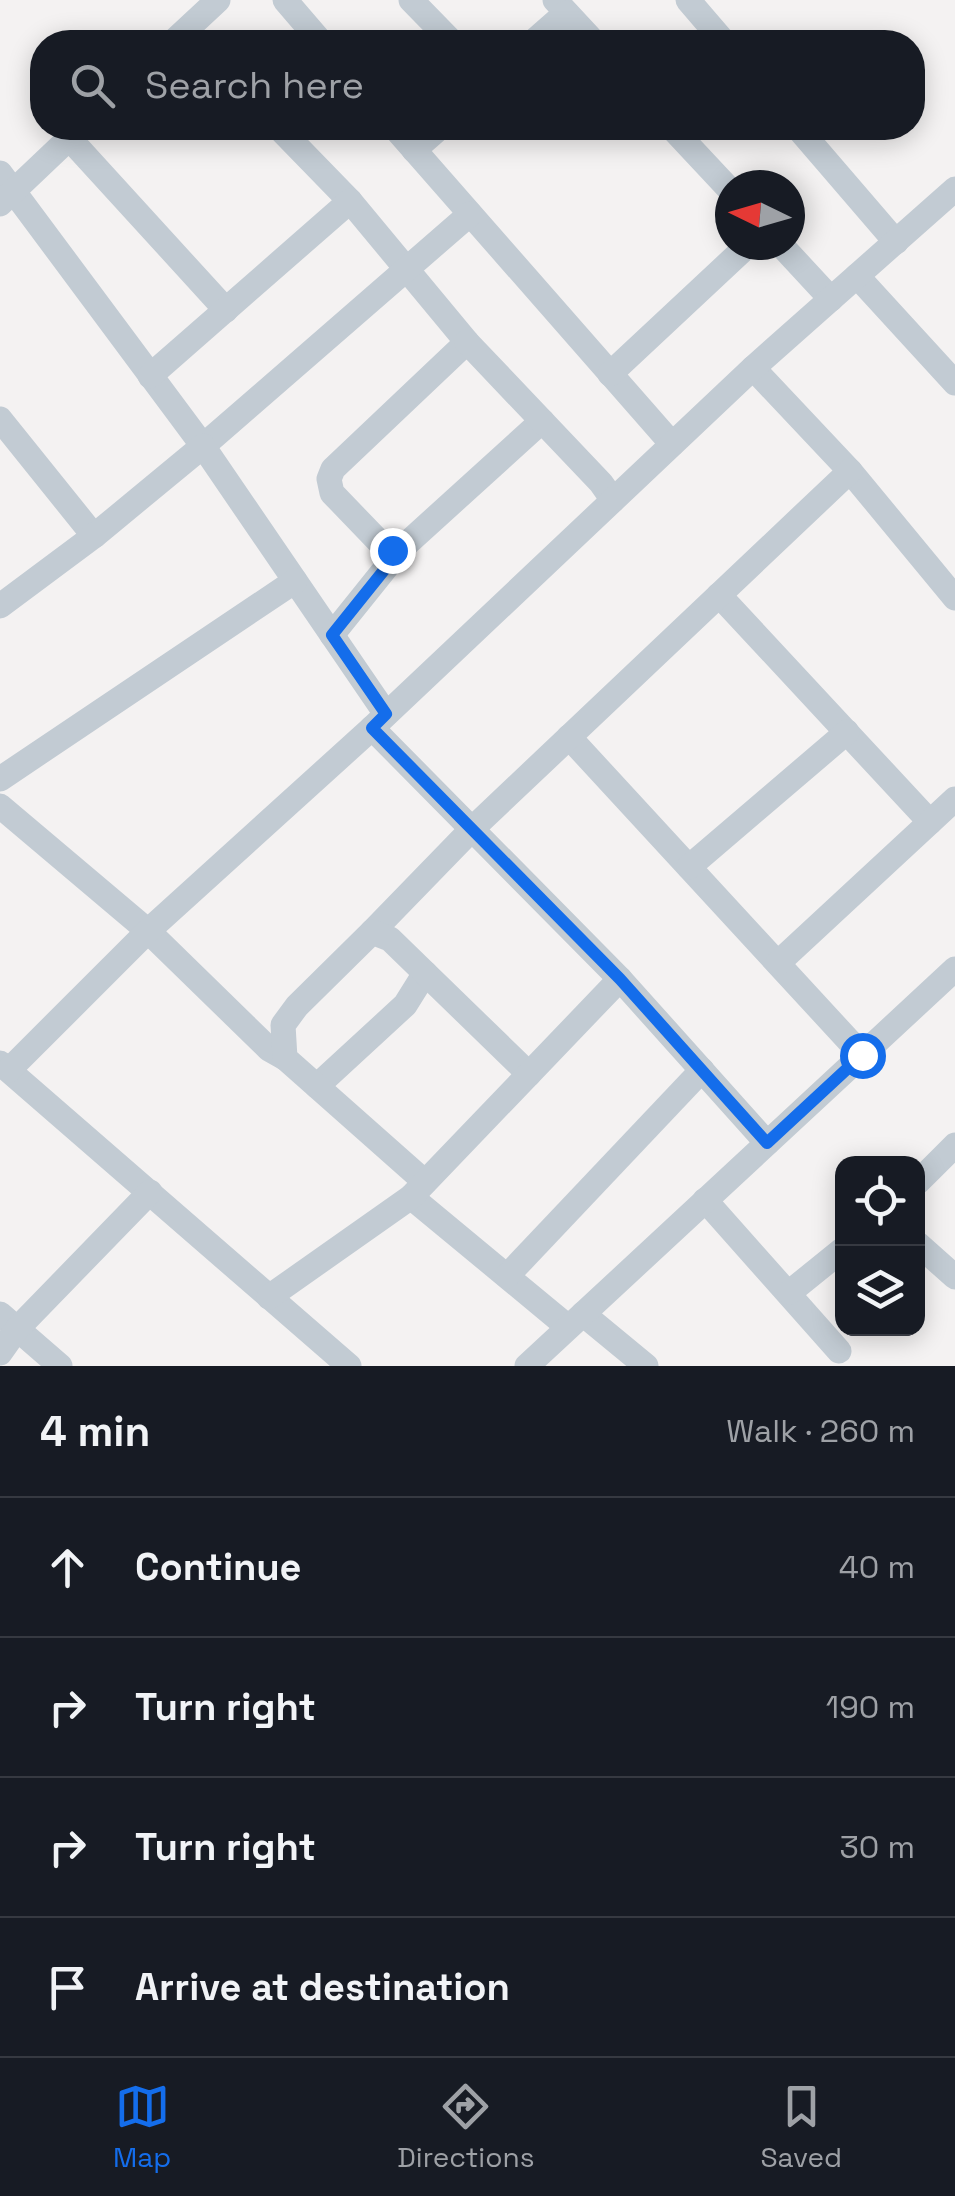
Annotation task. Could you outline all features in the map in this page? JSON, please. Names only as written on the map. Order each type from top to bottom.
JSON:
[{"type":"street","points":[[193,30],[218,0]]},
{"type":"street","points":[[284,0],[310,30]]},
{"type":"street","points":[[411,0],[440,30]]},
{"type":"street","points":[[688,0],[714,30]]},
{"type":"street","points":[[542,30],[561,6],[583,30]]},
{"type":"street","points":[[65,140],[4,189],[203,446],[332,635],[379,721],[472,829],[620,979],[767,1143]]},
{"type":"street","points":[[80,140],[226,310]]},
{"type":"street","points":[[291,140],[350,201],[467,342],[613,500]]},
{"type":"street","points":[[405,140],[672,444]]},
{"type":"street","points":[[414,150],[425,140]]},
{"type":"street","points":[[683,140],[715,174]]},
{"type":"street","points":[[808,140],[896,242]]},
{"type":"street","points":[[349,1366],[4,1066],[379,721],[753,368],[953,196]]},
{"type":"street","points":[[150,376],[350,201]]},
{"type":"street","points":[[0,606],[94,536],[203,446],[470,214]]},
{"type":"street","points":[[610,374],[732,260]]},
{"type":"street","points":[[795,260],[831,299]]},
{"type":"street","points":[[857,276],[955,384]]},
{"type":"street","points":[[401,549],[385,548],[332,493],[329,479],[333,470],[467,342]]},
{"type":"street","points":[[753,368],[952,589]]},
{"type":"street","points":[[0,420],[94,536]]},
{"type":"street","points":[[332,635],[401,549],[542,421]]},
{"type":"street","points":[[286,1058],[283,1026],[296,1006],[472,829],[850,472]]},
{"type":"street","points":[[0,779],[295,581]]},
{"type":"street","points":[[719,595],[930,822]]},
{"type":"street","points":[[689,867],[847,732]]},
{"type":"street","points":[[569,737],[862,1055]]},
{"type":"street","points":[[778,963],[955,798]]},
{"type":"street","points":[[0,806],[148,930],[269,1049],[286,1058],[317,1086],[507,1276],[646,1366]]},
{"type":"street","points":[[372,932],[390,939],[529,1074]]},
{"type":"street","points":[[527,1366],[955,969]]},
{"type":"street","points":[[317,1086],[405,1004],[425,972]]},
{"type":"street","points":[[269,1296],[418,1190],[620,979]]},
{"type":"street","points":[[507,1276],[702,1070]]},
{"type":"street","points":[[925,1175],[955,1144]]},
{"type":"street","points":[[0,1353],[9,1321],[150,1192]]},
{"type":"street","points":[[705,1200],[839,1351]]},
{"type":"street","points":[[920,1246],[955,1277]]},
{"type":"street","points":[[790,1292],[835,1256]]},
{"type":"street","points":[[9,1321],[60,1366]]},
{"type":"route","points":[[392,550],[401,549],[332,635],[386,714],[372,728],[620,979],[767,1143],[862,1055]]}]
